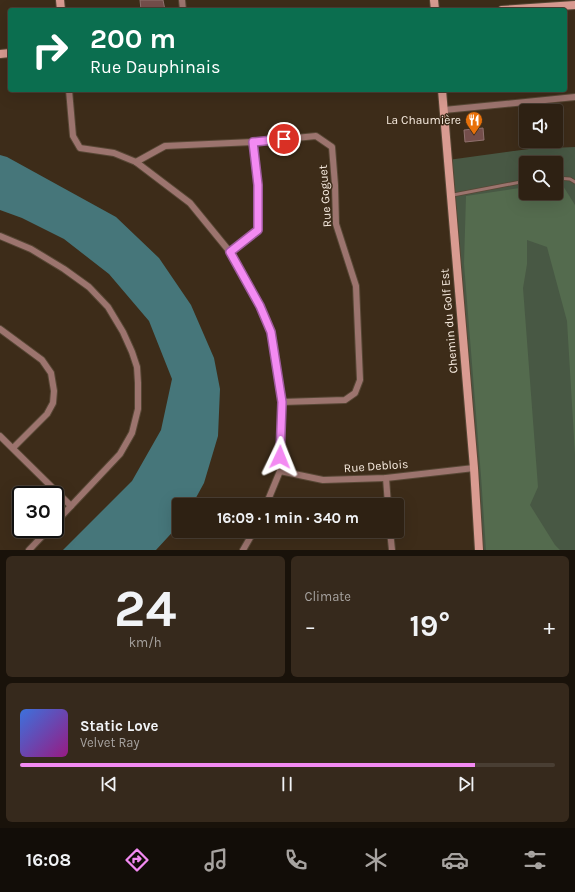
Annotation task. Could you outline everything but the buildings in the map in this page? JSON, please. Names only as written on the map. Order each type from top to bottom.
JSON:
[{"type":"street","points":[[531,8],[575,5]]},
{"type":"street","points":[[69,92],[73,136],[80,148],[114,153],[136,162],[190,203],[230,252],[260,306],[271,332],[282,402],[280,471],[269,498]]},
{"type":"street","name":"Chemin du Golf Est","points":[[442,92],[474,468],[479,550]]},
{"type":"street","points":[[444,110],[575,97]]},
{"type":"street","name":"Rue Goguet","points":[[136,162],[165,146],[253,142],[316,136],[332,147],[336,186],[336,224],[356,286],[360,380],[355,393],[345,400],[282,402]]},
{"type":"street","points":[[230,252],[258,230],[258,185],[253,142]]},
{"type":"street","points":[[0,236],[31,249],[64,269],[89,287],[108,308],[123,332],[132,352],[136,367],[138,383],[138,409],[132,433],[120,454],[64,513]]},
{"type":"street","points":[[0,329],[42,360],[51,374],[54,392],[53,403],[47,414],[13,448]]},
{"type":"street","points":[[0,436],[71,506]]},
{"type":"street","name":"Rue Deblois","points":[[280,471],[323,480],[386,478],[474,468]]},
{"type":"street","points":[[386,478],[387,498]]},
{"type":"street","points":[[29,550],[40,538]]},
{"type":"street","points":[[243,550],[250,538]]},
{"type":"street","points":[[391,538],[392,550]]},
{"type":"lane","points":[[563,178],[570,179],[575,182]]},
{"type":"lane","points":[[451,196],[519,182]]},
{"type":"green space","points":[[575,147],[575,550],[478,550],[448,160],[529,149]]},
{"type":"green space","points":[[563,186],[575,205],[575,455],[567,321],[547,247],[527,240],[527,264],[523,288],[538,487],[530,505],[555,545],[560,550],[486,550],[464,264],[466,196],[519,188],[519,200],[563,200]]},
{"type":"water","points":[[0,155],[7,157],[116,217],[159,258],[191,305],[214,358],[220,389],[218,436],[204,483],[196,498],[172,498],[172,533],[156,550],[63,550],[132,481],[161,430],[172,379],[149,321],[109,274],[64,239],[22,218],[0,210]]},
{"type":"place","name":"La Chaumière","points":[[474,135]]},
{"type":"route","points":[[280,457],[282,402],[271,332],[260,306],[230,252],[258,230],[258,185],[253,142],[284,139]]}]
